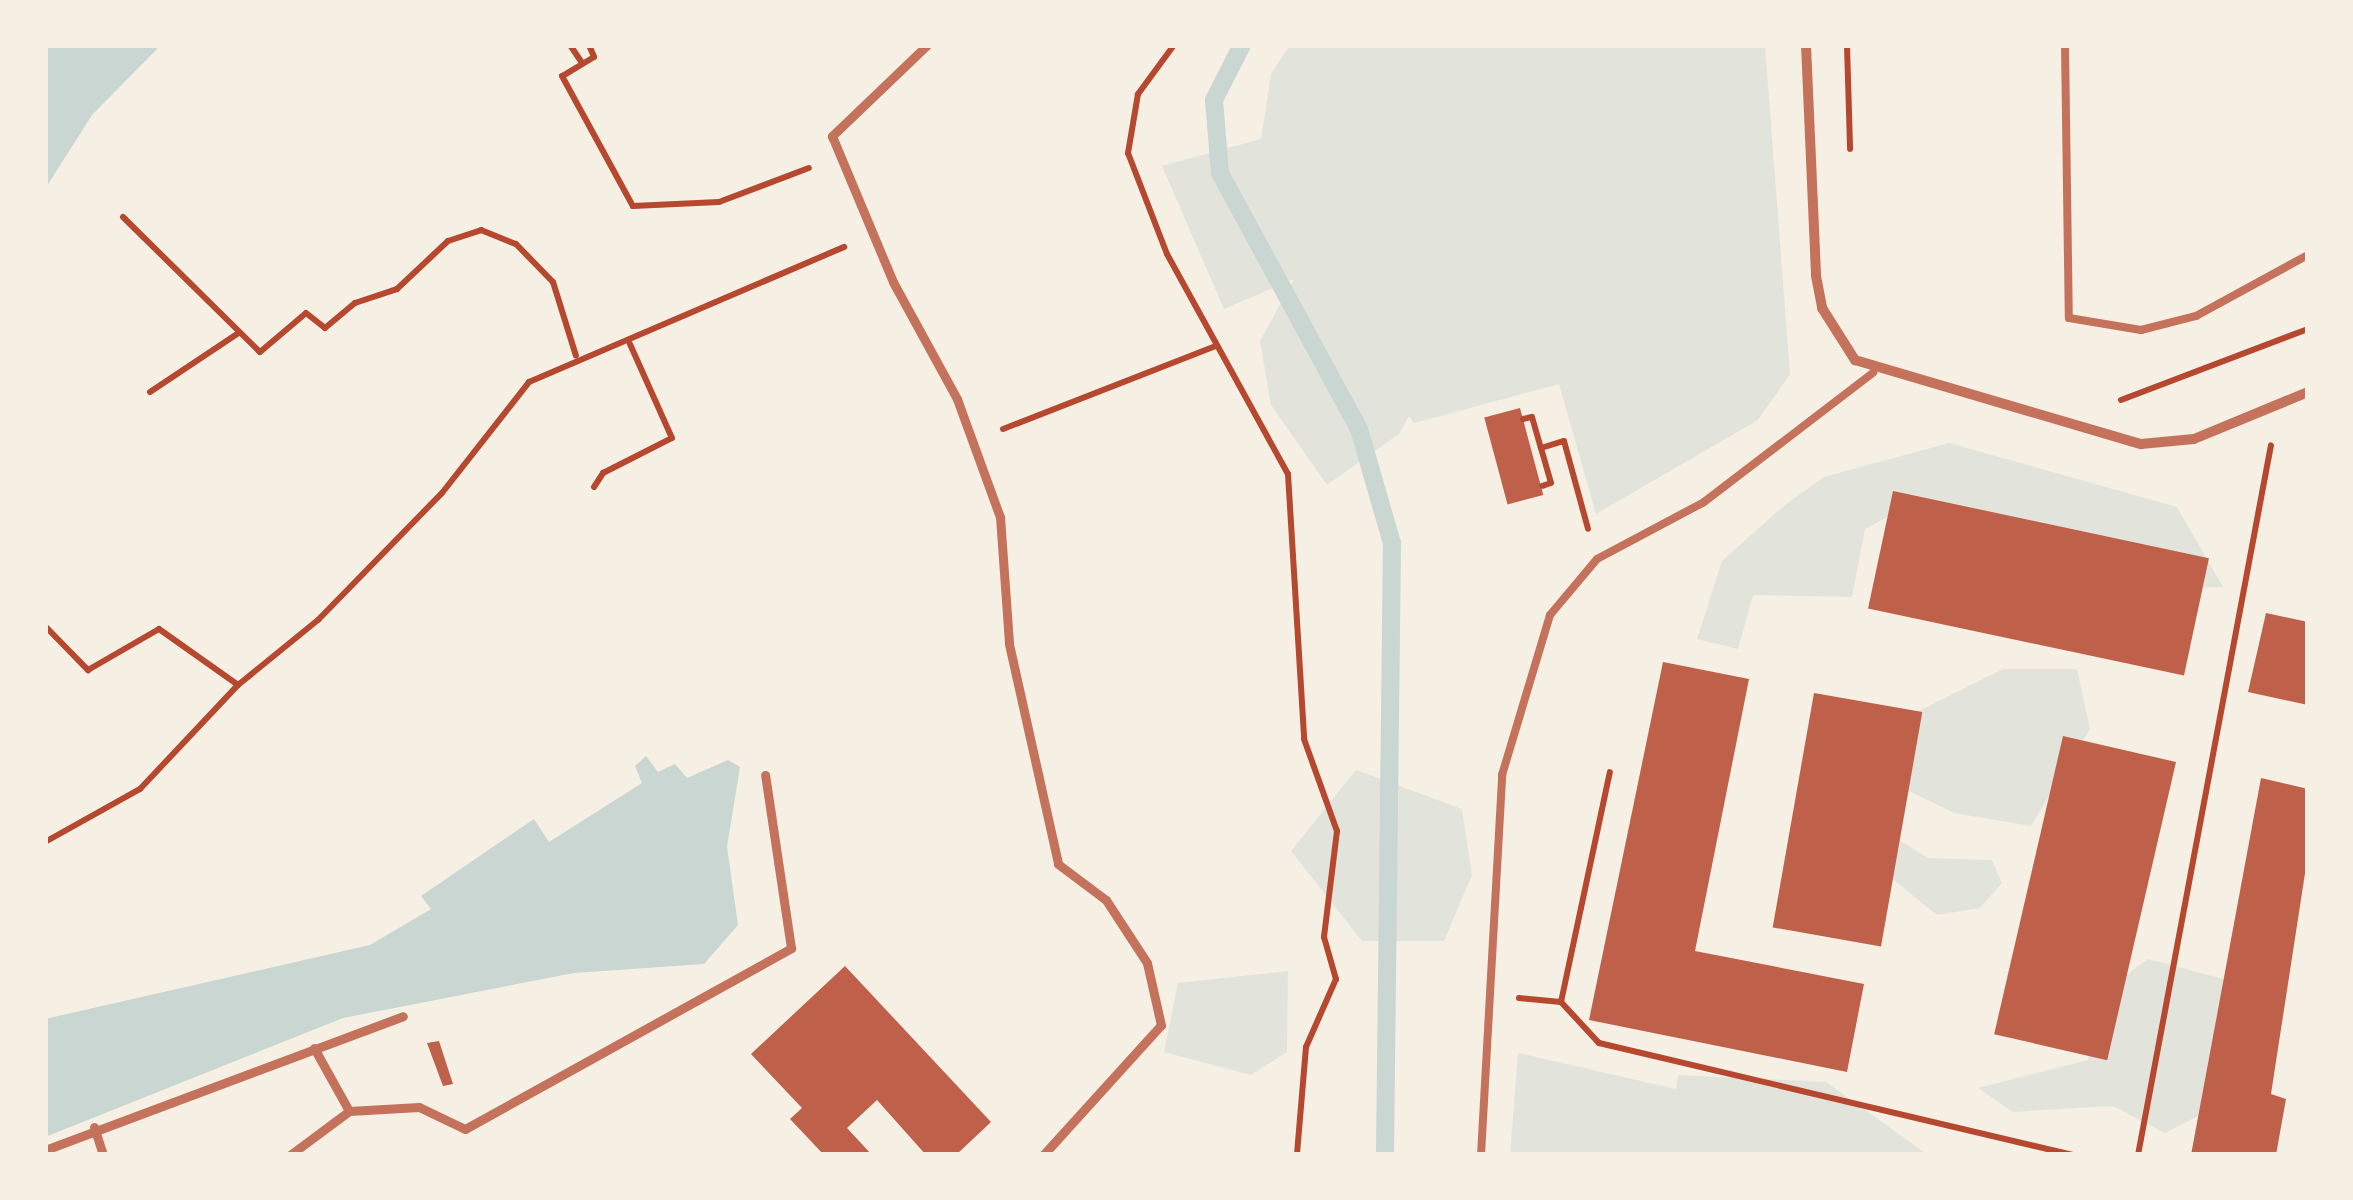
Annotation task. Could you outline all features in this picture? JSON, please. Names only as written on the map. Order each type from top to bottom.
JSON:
[{"type":"street","points":[[926,45],[832,136],[973,441],[1000,517],[1009,644],[1058,864],[1106,900],[1147,964],[1161,1025],[1043,1155]]},
{"type":"street","points":[[1806,45],[1822,308],[1836,338],[1873,372],[2141,444],[2194,439],[2308,392]]},
{"type":"street","points":[[290,1155],[349,1111],[419,1108],[465,1129],[791,948],[765,776]]},
{"type":"street","points":[[45,1150],[94,1128],[403,1016]]},
{"type":"street","points":[[314,1048],[349,1111]]},
{"type":"street","points":[[94,1128],[103,1155]]},
{"type":"lane","points":[[2065,45],[2069,318],[2141,330],[2196,316],[2308,255]]},
{"type":"lane","points":[[1481,1155],[1493,996],[1502,775],[1550,615],[1597,559],[1704,502],[1873,372]]},
{"type":"path","points":[[570,45],[582,63]]},
{"type":"path","points":[[590,45],[594,58],[562,76],[633,206],[719,202],[817,165],[832,136]]},
{"type":"path","points":[[1174,45],[1138,94],[1128,154],[1216,346],[1288,474],[1304,739],[1337,831],[1324,936],[1336,979],[1306,1046],[1297,1155]]},
{"type":"path","points":[[1847,45],[1850,160]]},
{"type":"path","points":[[123,218],[260,352],[306,313],[325,328],[355,303],[397,289],[448,240],[482,230],[516,244],[553,282],[576,356]]},
{"type":"path","points":[[45,842],[140,789],[238,685],[318,620],[442,494],[529,382],[576,356],[630,344],[877,232]]},
{"type":"path","points":[[2110,403],[2308,329]]},
{"type":"path","points":[[150,392],[238,334]]},
{"type":"path","points":[[594,487],[603,473],[672,438],[630,344]]},
{"type":"path","points":[[973,441],[1216,346]]},
{"type":"path","points":[[1523,420],[1532,417],[1541,448],[1550,483],[1542,486]]},
{"type":"path","points":[[1541,448],[1564,441],[1597,559]]},
{"type":"path","points":[[2138,1155],[2271,445]]},
{"type":"path","points":[[45,626],[88,670],[159,629],[238,685]]},
{"type":"path","points":[[1561,1002],[1610,772]]},
{"type":"path","points":[[1493,996],[1561,1002],[1600,1043],[2074,1155]]},
{"type":"shaded area","points":[[45,45],[161,45],[92,115],[45,189]]},
{"type":"shaded area","points":[[1290,45],[1765,45],[1790,374],[1758,420],[1596,514],[1559,384],[1414,423],[1409,416],[1399,434],[1327,485],[1271,405],[1260,341],[1294,279],[1224,309],[1162,166],[1261,139],[1271,74]]},
{"type":"shaded area","points":[[1949,443],[2177,507],[2223,587],[2161,588],[1910,505],[1865,529],[1852,597],[1753,595],[1738,649],[1697,639],[1722,561],[1786,504],[1824,477]]},
{"type":"shaded area","points":[[2003,669],[2077,669],[2090,729],[2031,826],[1954,813],[1891,782],[1919,711]]},
{"type":"shaded area","points":[[646,756],[658,772],[675,764],[687,778],[728,760],[740,767],[727,847],[738,925],[704,964],[574,973],[343,1018],[45,1137],[45,1019],[370,945],[431,909],[421,896],[534,819],[549,842],[642,783],[635,766]]},
{"type":"shaded area","points":[[1356,770],[1462,809],[1472,875],[1444,941],[1362,941],[1291,851]]},
{"type":"shaded area","points":[[1876,826],[1928,858],[1992,860],[2002,883],[1980,908],[1937,915],[1869,860]]},
{"type":"shaded area","points":[[2148,959],[2250,986],[2225,1102],[2165,1133],[2113,1106],[2013,1112],[1978,1088],[2088,1060],[2093,1000]]},
{"type":"shaded area","points":[[1288,971],[1287,1052],[1251,1075],[1164,1052],[1178,983]]},
{"type":"shaded area","points":[[1518,1053],[1676,1089],[1678,1075],[1826,1082],[1928,1155],[1510,1155]]},
{"type":"building","points":[[1520,408],[1543,495],[1508,505],[1484,418]]},
{"type":"building","points":[[1893,491],[2209,558],[2184,676],[1868,608]]},
{"type":"building","points":[[2266,613],[2308,622],[2308,705],[2248,692]]},
{"type":"building","points":[[1663,662],[1749,679],[1695,951],[1864,984],[1847,1072],[1589,1020]]},
{"type":"building","points":[[1814,693],[1922,712],[1881,946],[1773,927]]},
{"type":"building","points":[[2063,736],[2176,762],[2107,1060],[1994,1034]]},
{"type":"building","points":[[2261,778],[2308,789],[2308,854],[2271,1094],[2286,1099],[2276,1155],[2191,1155]]},
{"type":"building","points":[[845,966],[991,1122],[956,1155],[926,1155],[877,1100],[847,1128],[872,1155],[824,1155],[790,1119],[802,1108],[751,1054]]},
{"type":"building","points":[[439,1041],[453,1084],[443,1086],[427,1043]]},
{"type":"waterway","points":[[1242,45],[1214,100],[1220,173],[1359,429],[1392,543],[1385,1155]]}]
